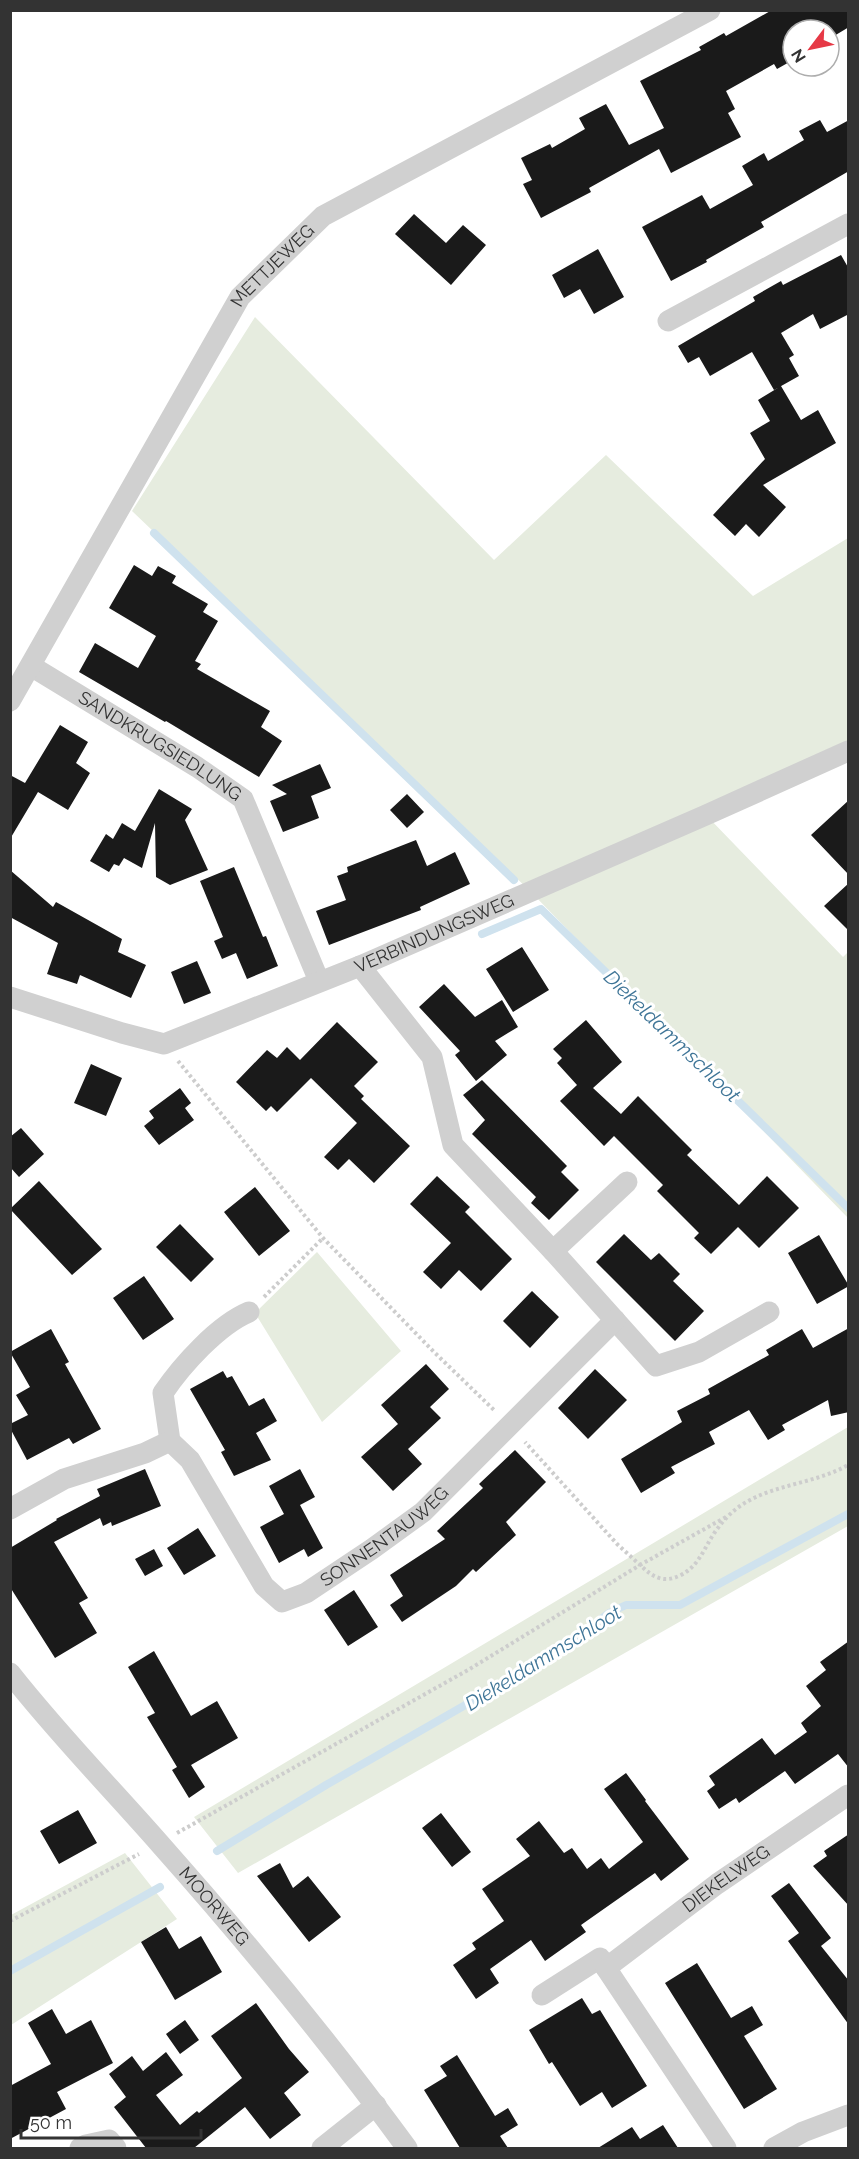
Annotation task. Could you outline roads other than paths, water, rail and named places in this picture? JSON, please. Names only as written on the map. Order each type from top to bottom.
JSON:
[{"type":"street","name":"METTJEWEG","points":[[11,697],[31,666],[240,297],[323,216],[710,10]]},
{"type":"street","points":[[668,321],[849,224]]},
{"type":"street","name":"SANDKRUGSIEDLUNG","points":[[31,666],[197,767],[243,800],[319,981]]},
{"type":"street","name":"VERBINDUNGSWEG","points":[[10,997],[164,1044],[360,966],[706,816],[849,751]]},
{"type":"street","points":[[360,966],[432,1058],[453,1145],[553,1251],[656,1366],[699,1352],[770,1312]]},
{"type":"street","points":[[553,1251],[627,1182]]},
{"type":"street","points":[[10,1509],[64,1479],[145,1453],[170,1441],[163,1393],[179,1370],[202,1348],[234,1319],[249,1312]]},
{"type":"street","name":"SONNENTAUWEG","points":[[170,1441],[190,1460],[264,1586],[282,1602],[306,1593],[423,1512],[615,1320]]},
{"type":"street","name":"MOORWEG","points":[[10,1673],[42,1714],[268,1968],[407,2148]]},
{"type":"street","name":"DIEKELWEG","points":[[606,1968],[717,1884],[849,1795]]},
{"type":"street","points":[[542,1995],[600,1958],[726,2148]]},
{"type":"street","points":[[322,2148],[376,2105]]},
{"type":"street","points":[[774,2148],[803,2132],[849,2115]]},
{"type":"street","points":[[80,2148],[109,2140],[116,2148]]},
{"type":"waterway","points":[[154,533],[514,880]]},
{"type":"waterway","name":"Diekeldammschloot","points":[[482,934],[541,909],[848,1208]]},
{"type":"waterway","name":"Diekeldammschloot","points":[[217,1851],[326,1785],[563,1649],[609,1613],[626,1605],[680,1605],[848,1514]]},
{"type":"waterway","name":"Diekeldammschloot","points":[[10,1971],[160,1887]]}]
